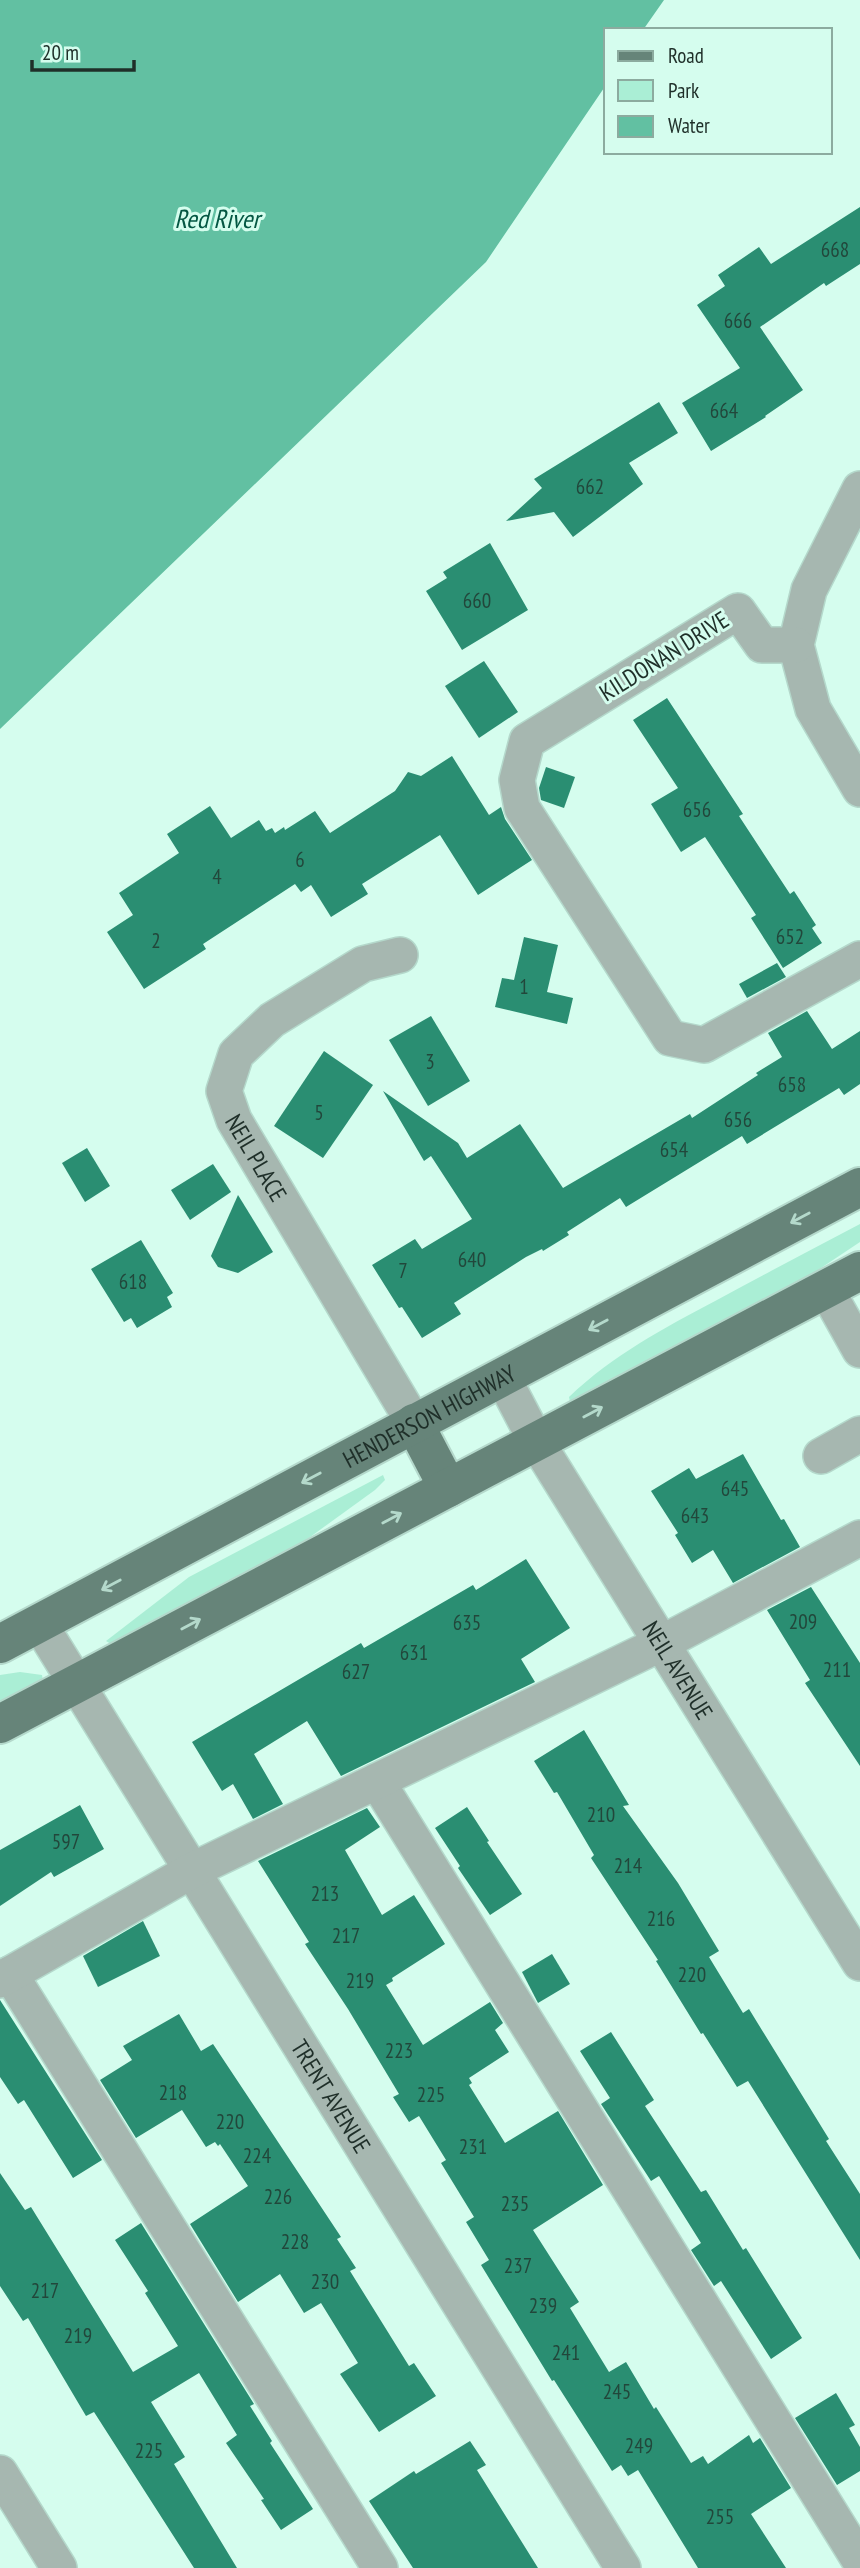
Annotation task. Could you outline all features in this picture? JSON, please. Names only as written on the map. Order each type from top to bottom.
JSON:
[{"type":"main road","name":"HENDERSON HIGHWAY","points":[[0,1644],[860,1186]]},
{"type":"main road","points":[[0,1724],[860,1271]]},
{"type":"main road","points":[[414,1423],[448,1488]]},
{"type":"street","points":[[860,489],[809,590],[796,645],[813,709],[860,789]]},
{"type":"street","name":"KILDONAN DRIVE","points":[[796,645],[762,645],[738,611],[527,741],[517,780],[522,808],[670,1038],[704,1045],[860,959]]},
{"type":"street","name":"NEIL PLACE","points":[[400,955],[363,964],[272,1020],[236,1054],[224,1091],[234,1120],[414,1423]]},
{"type":"street","points":[[826,1289],[860,1350]]},
{"type":"street","name":"NEIL AVENUE","points":[[502,1376],[536,1441],[860,1964]]},
{"type":"street","points":[[821,1456],[860,1434]]},
{"type":"street","points":[[380,2568],[5,1977],[191,1871],[662,1643],[860,1538]]},
{"type":"street","name":"TRENT AVENUE","points":[[39,1623],[623,2568]]},
{"type":"street","points":[[377,1781],[860,2561]]},
{"type":"street","points":[[0,2473],[59,2568]]},
{"type":"green space","points":[[860,1224],[860,1242],[809,1276],[622,1378],[570,1402],[569,1397],[586,1382],[640,1343]]},
{"type":"green space","points":[[383,1475],[385,1480],[375,1490],[288,1553],[111,1644],[106,1641],[189,1577]]},
{"type":"green space","points":[[20,1672],[42,1675],[43,1681],[0,1705],[0,1675]]},
{"type":"water","name":"Red River","points":[[0,0],[664,0],[644,28],[604,28],[604,88],[486,262],[0,729]]},
{"type":"building","points":[[860,207],[860,264],[826,286],[824,283],[760,327],[803,390],[711,451],[682,403],[740,368],[697,305],[725,286],[718,275],[759,247],[771,264]]},
{"type":"building","points":[[659,402],[678,433],[629,463],[643,484],[573,537],[554,512],[506,521],[542,488],[534,479]]},
{"type":"building","points":[[490,543],[528,610],[462,650],[426,591],[447,578],[443,572]]},
{"type":"building","points":[[484,661],[518,712],[479,738],[445,686]]},
{"type":"building","points":[[667,698],[743,814],[739,816],[790,894],[794,891],[816,925],[812,928],[822,943],[783,968],[751,918],[756,915],[705,837],[681,852],[651,804],[678,788],[633,720]]},
{"type":"building","points":[[452,756],[489,815],[501,807],[505,819],[532,860],[478,895],[440,835],[362,884],[368,894],[331,917],[311,885],[301,892],[295,884],[203,944],[206,949],[144,989],[107,932],[133,915],[119,893],[179,853],[167,834],[210,806],[231,838],[259,820],[266,831],[272,828],[275,833],[284,827],[285,830],[315,811],[330,833],[395,791],[408,772],[421,776]]},
{"type":"building","points":[[546,767],[575,777],[564,808],[541,800],[539,788]]},
{"type":"building","points":[[524,937],[558,945],[547,992],[573,998],[567,1024],[495,1007],[502,978],[514,980]]},
{"type":"building","points":[[777,963],[786,977],[747,998],[739,984]]},
{"type":"building","points":[[807,1011],[832,1049],[860,1031],[860,1084],[844,1095],[839,1088],[747,1144],[742,1136],[626,1207],[620,1198],[567,1232],[569,1235],[543,1251],[542,1249],[526,1257],[454,1303],[461,1314],[422,1338],[372,1265],[415,1239],[422,1249],[472,1219],[431,1156],[424,1161],[383,1091],[458,1143],[467,1158],[520,1124],[563,1188],[690,1114],[692,1118],[758,1075],[756,1073],[782,1057],[768,1033]]},
{"type":"building","points":[[431,1016],[470,1081],[428,1106],[389,1040]]},
{"type":"building","points":[[324,1051],[373,1085],[323,1158],[274,1126]]},
{"type":"building","points":[[87,1148],[110,1186],[85,1202],[62,1163]]},
{"type":"building","points":[[213,1164],[231,1192],[190,1220],[171,1190]]},
{"type":"building","points":[[238,1195],[273,1252],[238,1273],[218,1267],[211,1256]]},
{"type":"building","points":[[141,1240],[173,1293],[167,1297],[172,1307],[137,1328],[131,1318],[124,1322],[91,1269]]},
{"type":"building","points":[[743,1454],[800,1547],[733,1583],[713,1550],[692,1563],[675,1535],[678,1533],[651,1491],[689,1468],[696,1479]]},
{"type":"building","points":[[526,1559],[570,1628],[521,1659],[535,1682],[341,1776],[307,1721],[254,1754],[283,1804],[253,1819],[233,1784],[222,1791],[192,1742],[361,1643],[364,1648],[473,1585],[476,1590]]},
{"type":"building","points":[[811,1587],[860,1663],[860,1766],[805,1683],[810,1680],[767,1610]]},
{"type":"building","points":[[584,1730],[629,1805],[623,1806],[678,1883],[719,1951],[709,1957],[743,2013],[749,2009],[860,2194],[860,2260],[748,2081],[737,2087],[703,2033],[701,2034],[656,1961],[658,1960],[591,1858],[594,1855],[557,1792],[554,1793],[534,1761]]},
{"type":"building","points":[[80,1805],[104,1849],[54,1877],[51,1872],[0,1906],[0,1850]]},
{"type":"building","points":[[467,1807],[522,1894],[490,1915],[435,1828]]},
{"type":"building","points":[[367,1808],[380,1827],[345,1850],[382,1915],[414,1895],[445,1944],[392,1978],[393,1981],[386,1985],[423,2045],[490,2002],[503,2023],[495,2030],[509,2052],[469,2078],[472,2083],[469,2085],[505,2143],[558,2111],[603,2185],[533,2230],[579,2302],[570,2308],[609,2372],[626,2362],[691,2463],[703,2456],[708,2464],[749,2435],[753,2443],[760,2438],[791,2488],[751,2514],[786,2568],[698,2568],[638,2470],[628,2476],[621,2465],[612,2471],[554,2380],[552,2381],[481,2265],[489,2260],[466,2222],[474,2217],[441,2163],[446,2160],[419,2116],[409,2122],[393,2097],[399,2094],[305,1944],[309,1942],[258,1861]]},
{"type":"building","points":[[143,1921],[160,1956],[98,1987],[83,1956]]},
{"type":"building","points":[[552,1954],[570,1984],[538,2003],[522,1972]]},
{"type":"building","points":[[0,2000],[102,2160],[73,2178],[24,2100],[18,2104],[0,2077]]},
{"type":"building","points":[[179,2014],[201,2051],[213,2044],[341,2237],[337,2239],[356,2268],[350,2271],[409,2366],[414,2363],[436,2396],[379,2432],[340,2374],[358,2363],[321,2303],[304,2313],[280,2274],[238,2302],[190,2224],[248,2186],[220,2144],[218,2146],[215,2142],[206,2147],[182,2110],[136,2138],[100,2080],[132,2060],[123,2046]]},
{"type":"building","points":[[611,2032],[654,2100],[645,2106],[701,2192],[706,2190],[743,2250],[746,2248],[802,2338],[771,2359],[721,2281],[714,2286],[691,2250],[701,2243],[659,2176],[651,2181],[601,2104],[610,2098],[580,2051]]},
{"type":"building","points":[[0,2173],[25,2210],[31,2207],[133,2372],[178,2346],[145,2293],[148,2291],[115,2240],[141,2223],[254,2404],[250,2406],[272,2441],[270,2443],[313,2509],[281,2530],[261,2500],[264,2499],[226,2443],[237,2435],[199,2373],[151,2402],[185,2457],[174,2464],[237,2568],[194,2568],[94,2412],[86,2416],[28,2318],[23,2321],[0,2286]]},
{"type":"building","points":[[836,2393],[855,2425],[849,2428],[860,2447],[860,2471],[837,2485],[795,2418]]},
{"type":"building","points":[[470,2441],[486,2465],[477,2470],[538,2568],[413,2568],[369,2501],[414,2471],[416,2474]]}]
